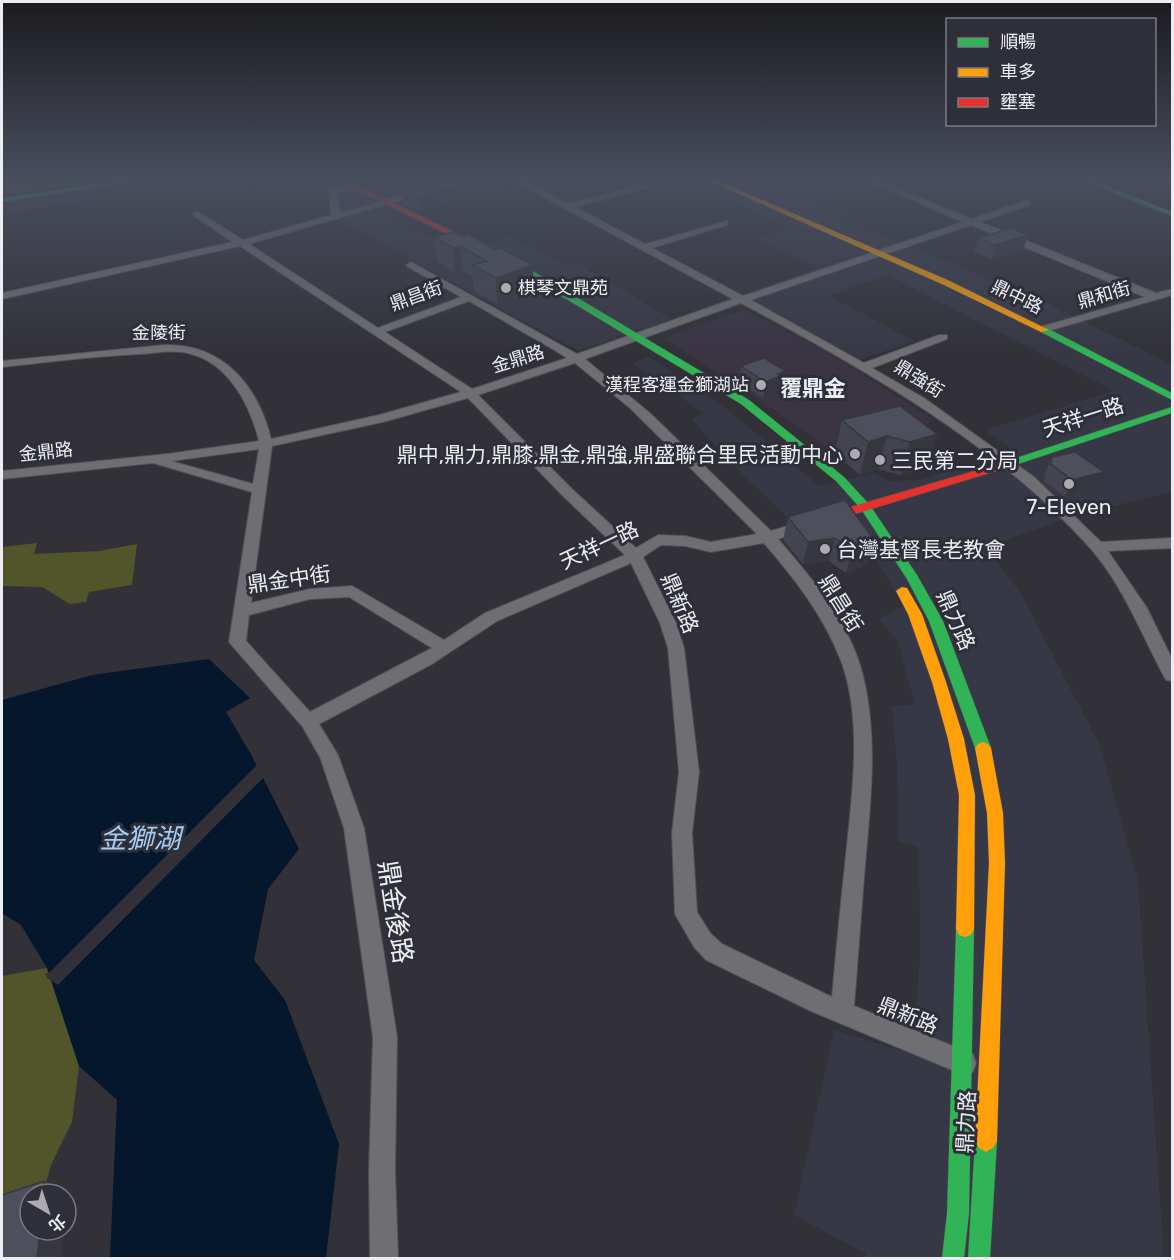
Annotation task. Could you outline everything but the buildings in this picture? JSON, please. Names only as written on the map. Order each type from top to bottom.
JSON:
[{"type":"street","name":"鼎新路","points":[[235,239],[470,393],[567,492],[635,556],[668,623],[676,648],[689,772],[682,833],[686,914],[702,940],[714,952],[842,1013],[990,1074]]},
{"type":"street","points":[[2,296],[257,239]]},
{"type":"street","name":"鼎力路","points":[[451,239],[633,339],[742,413],[797,455],[834,491],[858,509],[913,578],[936,621],[983,749],[995,813],[990,1074],[979,1258]]},
{"type":"street","name":"鼎強街","points":[[626,239],[863,367],[920,401],[1038,487],[1097,547],[1140,612],[1173,675]]},
{"type":"street","points":[[643,248],[673,239]]},
{"type":"street","name":"鼎中路","points":[[845,239],[1044,329],[1173,397]]},
{"type":"street","name":"金鼎路","points":[[2,475],[150,460],[266,444],[401,414],[577,359],[921,239]]},
{"type":"street","points":[[1015,239],[1155,297]]},
{"type":"street","name":"鼎昌街","points":[[411,265],[577,359],[645,415],[769,537],[835,628],[845,651],[858,695],[863,756],[862,796],[842,1013]]},
{"type":"street","name":"鼎和街","points":[[1044,329],[1173,292]]},
{"type":"street","name":"鼎昌街","points":[[376,332],[470,297]]},
{"type":"street","points":[[863,367],[943,336]]},
{"type":"street","name":"金陵街","points":[[2,364],[120,351],[173,348],[197,351],[217,362],[246,392],[262,423],[266,444]]},
{"type":"street","name":"天祥一路","points":[[308,721],[426,660],[491,617],[635,556],[656,542],[663,540],[691,542],[711,547],[769,537],[1173,410]]},
{"type":"street","name":"鼎金中街","points":[[266,444],[243,611],[310,594],[352,591],[443,647]]},
{"type":"street","points":[[150,460],[259,490]]},
{"type":"street","name":"鼎力路","points":[[858,509],[915,614],[956,739],[967,795],[963,1063],[958,1214],[953,1258]]},
{"type":"street","points":[[1097,547],[1173,543]]},
{"type":"street","name":"鼎金後路","points":[[243,611],[237,642],[308,721],[329,756],[354,828],[385,1037],[382,1170],[384,1258]]},
{"type":"shaded area","points":[[373,239],[435,239],[463,252],[503,239],[516,239],[564,265],[574,262],[672,319],[579,351]]},
{"type":"shaded area","points":[[755,239],[893,239],[996,282],[1000,281],[1172,364],[1172,492],[1080,514],[986,547],[1022,595],[1100,746],[1138,881],[1164,1258],[865,1258],[866,1254],[794,1215],[834,1030],[912,1054],[920,959],[919,847],[899,842],[897,767],[892,706],[915,705],[898,641],[879,619],[903,606],[855,527],[790,520],[732,464],[691,419],[704,414],[632,363],[649,357],[724,407],[820,486],[875,473],[889,481],[919,480],[1014,450],[985,430],[1114,391],[887,275],[829,296],[915,341],[860,360],[743,294],[818,268]]},
{"type":"shaded area","name":"漢程客運金獅湖站","points":[[743,310],[824,350],[936,421],[829,451],[764,403],[663,338]]},
{"type":"green space","points":[[37,543],[34,554],[99,551],[137,544],[132,585],[89,592],[86,602],[70,604],[42,587],[2,586],[2,547]]},
{"type":"green space","points":[[47,968],[79,1066],[72,1122],[51,1165],[46,1182],[18,1182],[18,1203],[2,1216],[2,976]]},
{"type":"water","name":"金獅湖","points":[[209,659],[250,698],[226,712],[252,756],[299,849],[268,889],[254,960],[285,1000],[339,1144],[326,1258],[110,1258],[117,1100],[79,1066],[47,968],[21,925],[2,913],[2,700],[92,675]]},
{"type":"pier","points":[[259,763],[264,774],[263,778],[58,985],[47,978],[45,974],[51,971]]},
{"type":"traffic: fast","points":[[479,246],[506,259],[745,402],[840,479],[865,507],[913,578],[936,621],[983,748]]},
{"type":"traffic: fast","points":[[1044,330],[1172,397]]},
{"type":"traffic: fast","points":[[1002,466],[1172,410]]},
{"type":"traffic: fast","points":[[953,1258],[958,1214],[965,929]]},
{"type":"traffic: fast","points":[[979,1258],[986,1141]]},
{"type":"traffic: slow","points":[[845,239],[947,283],[1044,330]]},
{"type":"traffic: slow","points":[[902,591],[915,614],[939,682],[956,739],[967,795],[965,929]]},
{"type":"traffic: slow","points":[[983,748],[995,813],[997,863],[986,1141]]},
{"type":"traffic: jam","points":[[464,239],[479,246]]},
{"type":"traffic: jam","points":[[851,511],[1002,466]]},
{"type":"place","name":"棋琴文鼎苑","points":[[506,288]]},
{"type":"place","name":"漢程客運金獅湖站","points":[[761,385]]},
{"type":"place","name":"鼎中,鼎力,鼎膝,鼎金,鼎強,鼎盛聯合里民活動中心","points":[[855,454]]},
{"type":"place","name":"三民第二分局","points":[[880,460]]},
{"type":"place","name":"7-Eleven","points":[[1069,484]]},
{"type":"place","name":"台灣基督長老教會","points":[[825,549]]},
{"type":"district","name":"覆鼎金","points":[[813,388]]}]
